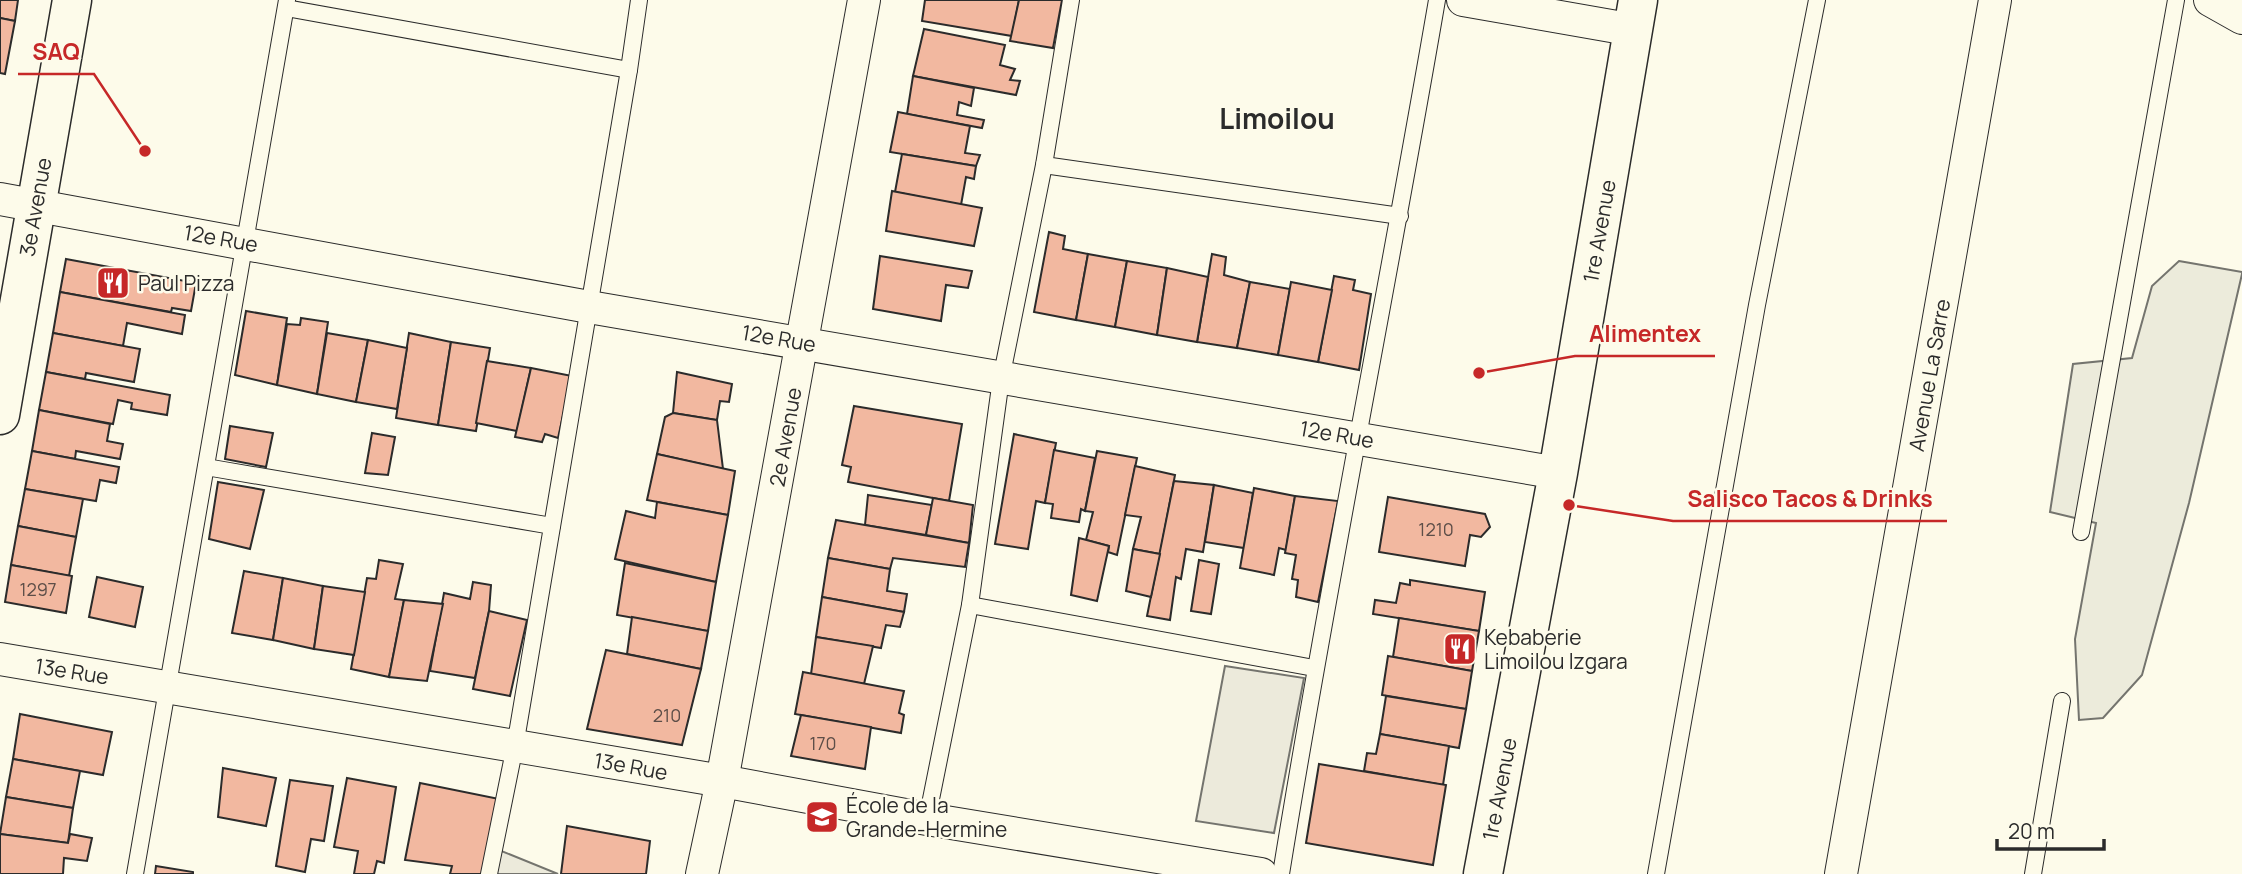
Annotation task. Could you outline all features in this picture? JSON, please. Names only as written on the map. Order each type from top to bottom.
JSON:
[{"type":"street","name":"3e Avenue","points":[[0,415],[18,202],[72,0]]},
{"type":"street","name":"2e Avenue","points":[[702,874],[722,781],[864,0]]},
{"type":"street","points":[[1463,0],[1636,15]]},
{"type":"street","name":"Avenue La Sarre","points":[[1841,874],[1995,0]]},
{"type":"street","points":[[2210,0],[2242,18]]},
{"type":"street","name":"1re Avenue","points":[[1483,874],[1558,473],[1636,15]]},
{"type":"street","name":"12e Rue","points":[[18,202],[589,307],[1558,473]]},
{"type":"street","name":"13e Rue","points":[[0,659],[1261,874]]},
{"type":"lane","points":[[489,874],[515,746],[639,0]]},
{"type":"lane","points":[[927,819],[970,605],[1001,379],[1044,165],[1071,0]]},
{"type":"lane","points":[[1280,874],[1314,668],[1400,216],[1437,0]]},
{"type":"lane","points":[[1656,874],[1757,305],[1817,0]]},
{"type":"lane","points":[[2081,532],[2176,0]]},
{"type":"lane","points":[[135,874],[286,4],[629,70]]},
{"type":"lane","points":[[1044,165],[1400,216]]},
{"type":"lane","points":[[206,467],[552,526]]},
{"type":"lane","points":[[970,605],[1314,668]]},
{"type":"lane","points":[[2033,874],[2062,701]]},
{"type":"shaded area","points":[[2179,261],[2242,274],[2189,503],[2142,675],[2103,718],[2079,720],[2075,639],[2096,523],[2050,512],[2073,364],[2132,358],[2152,286]]},
{"type":"shaded area","points":[[1225,666],[1304,678],[1274,833],[1196,821]]},
{"type":"shaded area","points":[[494,848],[558,874],[489,874]]},
{"type":"building","points":[[0,0],[18,0],[15,21],[0,18]]},
{"type":"building","points":[[925,0],[1019,0],[1012,36],[922,21]]},
{"type":"building","points":[[1019,0],[1062,0],[1053,48],[1010,41]]},
{"type":"building","points":[[0,18],[15,21],[5,74],[0,73]]},
{"type":"building","points":[[924,29],[1005,45],[1000,65],[1015,69],[1010,80],[1020,81],[1016,95],[913,76]]},
{"type":"building","points":[[913,76],[974,88],[971,106],[959,102],[957,115],[984,120],[982,128],[907,114]]},
{"type":"building","points":[[898,112],[970,126],[965,153],[980,155],[976,166],[890,152]]},
{"type":"building","points":[[902,154],[976,166],[974,179],[966,177],[961,205],[895,192]]},
{"type":"building","points":[[892,191],[982,208],[974,246],[886,231]]},
{"type":"building","points":[[1049,232],[1065,236],[1063,249],[1088,254],[1076,320],[1034,312]]},
{"type":"building","points":[[1088,254],[1127,261],[1115,327],[1076,320]]},
{"type":"building","points":[[1212,254],[1226,257],[1224,275],[1250,282],[1237,348],[1197,342]]},
{"type":"building","points":[[880,256],[972,271],[968,288],[946,285],[941,321],[873,309]]},
{"type":"building","points":[[66,259],[196,283],[191,311],[172,308],[171,312],[60,292]]},
{"type":"building","points":[[1127,261],[1167,268],[1157,335],[1115,327]]},
{"type":"building","points":[[1167,268],[1208,277],[1197,342],[1157,335]]},
{"type":"building","points":[[1334,276],[1355,280],[1353,290],[1371,294],[1359,370],[1318,362]]},
{"type":"building","points":[[1250,282],[1290,289],[1278,355],[1237,348]]},
{"type":"building","points":[[1291,282],[1332,290],[1318,362],[1278,355]]},
{"type":"building","points":[[60,292],[185,315],[182,334],[127,323],[123,346],[53,333]]},
{"type":"building","points":[[246,311],[287,318],[277,385],[235,375]]},
{"type":"building","points":[[301,318],[328,322],[317,394],[277,385],[287,324],[300,325]]},
{"type":"building","points":[[53,333],[140,349],[134,382],[86,373],[85,379],[46,372]]},
{"type":"building","points":[[327,333],[368,340],[356,402],[317,394]]},
{"type":"building","points":[[409,333],[451,342],[438,425],[396,418]]},
{"type":"building","points":[[368,340],[407,348],[397,409],[356,402]]},
{"type":"building","points":[[451,342],[490,348],[476,431],[438,425]]},
{"type":"building","points":[[487,361],[531,368],[517,431],[476,423]]},
{"type":"building","points":[[531,368],[572,376],[558,438],[545,434],[542,442],[515,437]]},
{"type":"building","points":[[46,372],[170,395],[167,415],[131,409],[132,403],[118,400],[113,424],[39,410]]},
{"type":"building","points":[[677,372],[732,384],[729,402],[720,401],[717,420],[673,413]]},
{"type":"building","points":[[854,406],[962,424],[949,501],[848,482],[851,467],[842,465]]},
{"type":"building","points":[[39,410],[110,424],[107,441],[123,444],[120,459],[76,451],[75,459],[32,451]]},
{"type":"building","points":[[673,413],[717,420],[723,469],[657,454],[665,417]]},
{"type":"building","points":[[230,426],[273,433],[266,467],[225,459]]},
{"type":"building","points":[[372,433],[395,437],[388,475],[365,473]]},
{"type":"building","points":[[1014,434],[1056,443],[1045,503],[1036,501],[1028,549],[995,544]]},
{"type":"building","points":[[1054,450],[1095,458],[1085,511],[1081,509],[1079,522],[1051,518],[1053,504],[1045,503]]},
{"type":"building","points":[[32,451],[119,467],[116,483],[100,480],[96,501],[25,489]]},
{"type":"building","points":[[1097,451],[1137,458],[1117,555],[1108,552],[1109,546],[1086,540],[1093,512],[1085,511]]},
{"type":"building","points":[[657,454],[735,471],[728,515],[647,500]]},
{"type":"building","points":[[1135,466],[1175,475],[1160,554],[1133,549],[1141,517],[1125,515]]},
{"type":"building","points":[[1174,481],[1214,485],[1203,552],[1186,549],[1181,579],[1176,577],[1170,620],[1147,616]]},
{"type":"building","points":[[218,482],[264,490],[250,549],[209,539]]},
{"type":"building","points":[[1214,485],[1253,493],[1244,548],[1205,542]]},
{"type":"building","points":[[1254,488],[1295,496],[1286,550],[1279,548],[1274,575],[1240,568]]},
{"type":"building","points":[[25,489],[83,499],[76,537],[18,526]]},
{"type":"building","points":[[868,495],[932,505],[926,535],[865,525]]},
{"type":"building","points":[[1295,496],[1338,501],[1318,602],[1296,597],[1298,580],[1292,579],[1296,555],[1285,553]]},
{"type":"building","points":[[1388,497],[1485,514],[1490,527],[1481,537],[1470,535],[1465,566],[1379,552]]},
{"type":"building","points":[[933,498],[973,505],[969,543],[926,535]]},
{"type":"building","points":[[657,502],[728,515],[716,582],[615,559],[626,511],[655,518]]},
{"type":"building","points":[[836,520],[969,543],[965,567],[893,558],[890,569],[828,558]]},
{"type":"building","points":[[18,526],[76,537],[69,576],[11,565]]},
{"type":"building","points":[[1079,538],[1109,546],[1097,601],[1071,595]]},
{"type":"building","points":[[1133,549],[1160,554],[1151,597],[1126,591]]},
{"type":"building","points":[[828,558],[890,569],[887,591],[907,594],[904,612],[822,597]]},
{"type":"building","points":[[379,560],[403,564],[395,599],[404,600],[389,677],[351,669],[367,578],[376,579]]},
{"type":"building","points":[[1199,560],[1219,564],[1211,614],[1191,611]]},
{"type":"building","points":[[625,563],[716,582],[708,631],[617,615]]},
{"type":"building","points":[[11,565],[72,576],[66,613],[5,602]]},
{"type":"building","points":[[244,571],[283,578],[273,640],[232,633]]},
{"type":"building","points":[[97,577],[143,587],[135,627],[89,617]]},
{"type":"building","points":[[283,578],[323,586],[314,649],[273,640]]},
{"type":"building","points":[[1410,580],[1485,592],[1479,631],[1373,614],[1375,600],[1396,603],[1400,583],[1410,585]]},
{"type":"building","points":[[473,582],[491,585],[489,611],[475,678],[430,671],[444,593],[470,599]]},
{"type":"building","points":[[323,586],[365,592],[354,655],[314,649]]},
{"type":"building","points":[[822,597],[904,612],[900,627],[886,625],[881,648],[816,637]]},
{"type":"building","points":[[404,600],[443,604],[427,681],[389,677]]},
{"type":"building","points":[[489,611],[527,620],[510,696],[473,689]]},
{"type":"building","points":[[632,617],[708,631],[701,669],[627,654]]},
{"type":"building","points":[[1399,618],[1479,631],[1472,671],[1393,657]]},
{"type":"building","points":[[816,637],[873,646],[864,684],[811,674]]},
{"type":"building","points":[[606,650],[701,669],[682,745],[587,729]]},
{"type":"building","points":[[1388,656],[1472,671],[1466,709],[1382,695]]},
{"type":"building","points":[[803,672],[904,691],[899,713],[904,715],[901,733],[795,714]]},
{"type":"building","points":[[1386,696],[1466,709],[1459,748],[1380,734]]},
{"type":"building","points":[[20,714],[112,732],[103,775],[13,759]]},
{"type":"building","points":[[801,715],[871,727],[865,769],[791,756]]},
{"type":"building","points":[[1380,734],[1449,746],[1443,785],[1364,771],[1367,753],[1376,754]]},
{"type":"building","points":[[13,759],[80,771],[73,808],[6,797]]},
{"type":"building","points":[[1319,764],[1446,785],[1433,865],[1306,843]]},
{"type":"building","points":[[223,768],[276,778],[266,826],[218,817]]},
{"type":"building","points":[[347,778],[396,787],[384,863],[377,861],[374,874],[354,874],[358,851],[334,847]]},
{"type":"building","points":[[290,780],[333,786],[324,841],[311,839],[305,872],[276,866]]},
{"type":"building","points":[[420,783],[504,800],[489,874],[450,874],[452,866],[405,860]]},
{"type":"building","points":[[6,797],[73,808],[68,843],[0,834]]},
{"type":"building","points":[[567,826],[650,841],[646,874],[561,874]]},
{"type":"building","points":[[0,834],[68,843],[70,834],[92,838],[87,861],[64,858],[63,874],[0,874]]},
{"type":"building","points":[[156,866],[193,872],[193,874],[155,874]]},
{"type":"place","name":"SAQ","points":[[145,151]]},
{"type":"place","name":"Paul Pizza","points":[[113,283]]},
{"type":"place","name":"Alimentex","points":[[1479,373]]},
{"type":"place","name":"Salisco Tacos & Drinks","points":[[1569,505]]},
{"type":"place","name":"Kebaberie Limoilou Izgara","points":[[1460,649]]},
{"type":"place","name":"École de la Grande-Hermine","points":[[822,817]]},
{"type":"district","name":"Limoilou","points":[[1277,118]]}]
